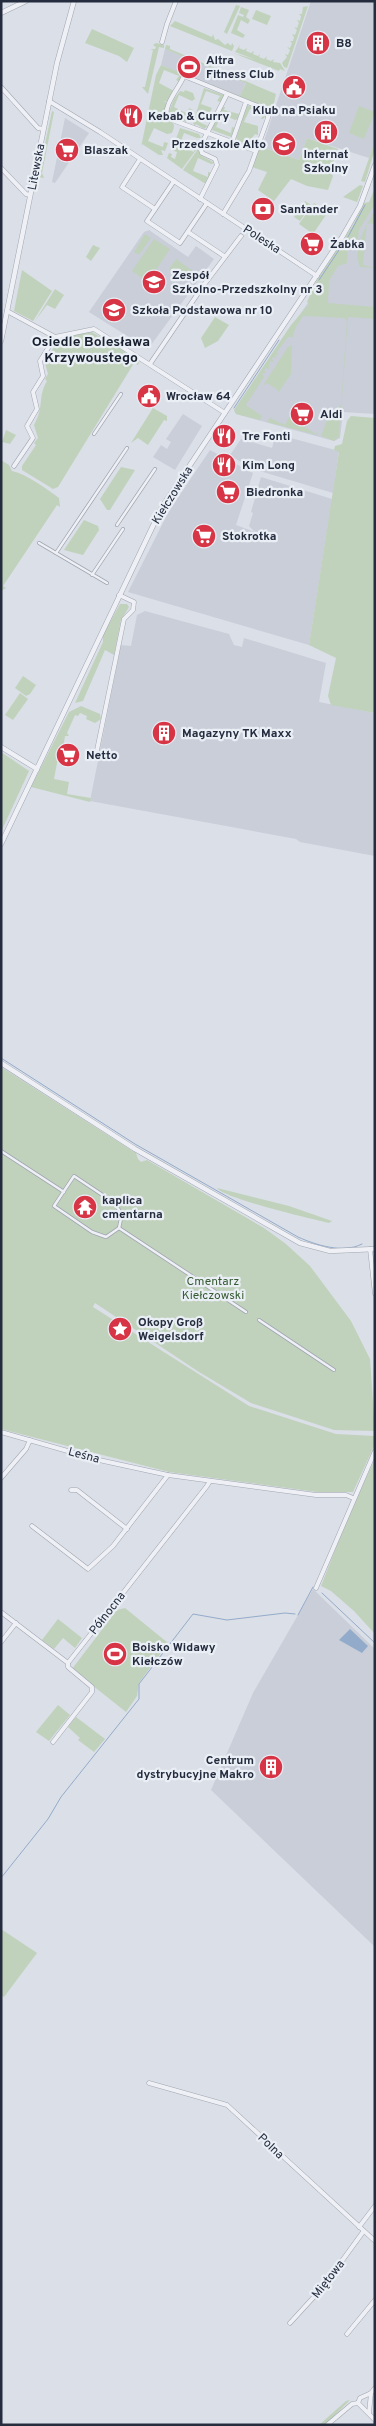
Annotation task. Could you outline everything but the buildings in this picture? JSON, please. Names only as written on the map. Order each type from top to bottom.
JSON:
[{"type":"street","points":[[1,13],[26,1]]},
{"type":"street","name":"Litewska","points":[[1,341],[57,63],[74,1]]},
{"type":"street","points":[[162,42],[166,24],[176,1]]},
{"type":"street","points":[[223,214],[248,171],[256,151],[268,112],[184,76],[166,113],[170,119],[256,151]]},
{"type":"street","points":[[1,87],[38,128],[43,129]]},
{"type":"street","points":[[200,199],[217,165],[215,159],[204,155],[200,151],[227,94]]},
{"type":"street","name":"Poleska","points":[[49,101],[317,276]]},
{"type":"street","points":[[232,142],[246,102]]},
{"type":"street","points":[[140,159],[122,187],[155,209]]},
{"type":"street","name":"Kiełczowska","points":[[1,844],[162,507],[317,276],[354,217],[375,165]]},
{"type":"street","points":[[1,168],[26,194],[30,195]]},
{"type":"street","points":[[174,181],[147,221],[180,243],[207,203]]},
{"type":"street","points":[[188,232],[224,256]]},
{"type":"street","name":"Poleska","points":[[150,364],[186,309],[224,256],[229,254],[241,236]]},
{"type":"street","points":[[7,310],[55,336],[94,328],[225,413]]},
{"type":"street","points":[[14,466],[33,438],[27,426],[37,409],[33,392],[43,376],[40,361],[55,336]]},
{"type":"street","points":[[94,434],[121,394]]},
{"type":"street","points":[[56,553],[127,448]]},
{"type":"street","points":[[118,525],[155,468]]},
{"type":"street","points":[[92,575],[123,529]]},
{"type":"street","points":[[38,543],[108,583]]},
{"type":"street","points":[[96,755],[124,619],[132,610],[134,602],[119,595]]},
{"type":"street","points":[[1,747],[37,769]]},
{"type":"street","points":[[1,1063],[135,1148],[300,1242],[330,1251],[373,1249],[375,1294]]},
{"type":"street","points":[[1,1151],[64,1192]]},
{"type":"street","points":[[74,1176],[112,1202],[122,1214],[119,1228],[106,1237],[92,1232],[54,1206],[74,1176]]},
{"type":"street","points":[[119,1228],[246,1312]]},
{"type":"street","points":[[259,1320],[334,1370]]},
{"type":"street","name":"Leśna","points":[[1,1432],[99,1460],[168,1475],[316,1495],[353,1498]]},
{"type":"street","points":[[1,1478],[26,1449],[30,1440]]},
{"type":"street","points":[[316,1588],[353,1498],[375,1451]]},
{"type":"street","points":[[32,1526],[88,1569],[113,1546],[168,1475]]},
{"type":"street","name":"Północna","points":[[68,1663],[210,1481]]},
{"type":"street","points":[[71,1490],[77,1490],[127,1529]]},
{"type":"street","points":[[1,1612],[68,1663],[68,1667],[92,1687],[92,1692],[53,1742]]},
{"type":"street","points":[[1,1642],[16,1623]]},
{"type":"street","name":"Polna","points":[[148,2083],[227,2105],[375,2241]]},
{"type":"street","points":[[359,2227],[375,2206]]},
{"type":"street","name":"Miętowa","points":[[290,2323],[323,2287],[363,2232]]},
{"type":"street","points":[[347,2334],[375,2300]]},
{"type":"street","points":[[327,2425],[352,2404],[371,2393],[375,2388]]},
{"type":"street","points":[[369,2413],[371,2393]]},
{"type":"street","points":[[359,2400],[375,2420]]},
{"type":"shaded area","points":[[311,1],[375,1],[375,141],[369,158],[307,138],[299,160],[262,147]]},
{"type":"shaded area","points":[[165,49],[246,82],[240,97],[161,65]]},
{"type":"shaded area","points":[[65,118],[89,133],[55,183],[52,182]]},
{"type":"shaded area","points":[[375,192],[375,414],[343,412],[340,438],[334,441],[236,414],[234,410],[354,236]]},
{"type":"shaded area","name":"Zespół Szkolno-Przedszkolny nr 3","points":[[149,230],[188,257],[196,246],[214,259],[148,349],[89,312],[144,232]]},
{"type":"shaded area","points":[[183,414],[202,426],[175,470],[153,457],[161,445],[167,449],[171,442],[166,439]]},
{"type":"shaded area","points":[[276,434],[339,451],[333,493],[250,468],[230,455],[241,439],[272,448]]},
{"type":"shaded area","points":[[210,450],[253,473],[236,525],[255,532],[249,526],[261,477],[332,499],[309,645],[128,592],[169,511]]},
{"type":"shaded area","points":[[145,611],[229,634],[234,645],[242,647],[244,638],[326,663],[319,702],[375,713],[375,856],[300,842],[296,839],[90,801],[121,645],[131,646],[137,615]]},
{"type":"shaded area","points":[[313,1589],[375,1649],[375,1947],[211,1790],[253,1693]]},
{"type":"green space","points":[[236,5],[240,6],[227,34],[224,32]]},
{"type":"green space","points":[[308,6],[287,68],[284,67],[282,63],[287,57],[285,54],[288,55],[290,50],[287,47],[290,48],[292,43],[290,41],[293,41],[294,37],[292,34],[295,35],[297,30],[294,27],[297,28],[299,23],[297,20],[300,21],[301,16],[299,14],[302,14],[303,7]]},
{"type":"green space","points":[[241,7],[249,10],[246,17],[250,20],[248,24],[241,20],[237,30],[245,35],[243,38],[231,33],[238,15],[243,17],[244,15],[239,13]]},
{"type":"green space","points":[[256,10],[271,16],[267,25],[252,19]]},
{"type":"green space","points":[[175,21],[212,37],[213,34],[215,40],[218,39],[225,45],[228,43],[231,46],[232,43],[234,46],[232,51],[170,26]]},
{"type":"green space","points":[[92,29],[134,48],[127,62],[119,56],[85,43]]},
{"type":"green space","points":[[156,43],[164,45],[164,48],[159,47],[148,94],[142,87],[145,87],[153,50],[150,49],[155,49],[156,47],[153,45]]},
{"type":"green space","points":[[166,45],[170,46],[170,49],[276,94],[272,112],[185,74],[240,96],[246,83],[165,49]]},
{"type":"green space","points":[[240,45],[239,48],[244,50],[247,48],[246,51],[251,53],[254,51],[253,54],[258,56],[260,54],[259,57],[264,59],[267,56],[266,59],[271,61],[274,59],[273,62],[280,63],[285,71],[280,69],[279,71],[233,53],[254,59],[235,52]]},
{"type":"green space","points":[[161,65],[184,74],[180,82],[176,80],[179,76],[164,70],[159,83],[174,91],[168,102],[163,101],[167,103],[164,116],[174,125],[172,133],[167,134],[154,128],[148,141],[163,147],[164,142],[168,143],[165,151],[161,150],[163,155],[159,155],[142,144],[141,147],[156,75]]},
{"type":"green space","points":[[204,88],[224,95],[221,102],[217,101],[220,96],[206,91],[201,104],[212,108],[210,112],[205,113],[201,123],[208,126],[204,129],[196,124],[195,126],[193,123]]},
{"type":"green space","points":[[185,90],[193,93],[195,99],[192,101],[179,95],[174,107],[188,114],[189,108],[193,110],[186,122],[168,114],[174,99],[180,91],[184,92]]},
{"type":"green space","points":[[247,105],[264,111],[266,115],[261,119],[264,114],[250,109],[244,122],[258,126],[258,135],[255,134],[252,138],[256,140],[256,144],[253,146],[238,141],[236,138]]},
{"type":"green space","points":[[359,106],[375,112],[364,139],[349,133]]},
{"type":"green space","points":[[225,107],[224,110],[239,114],[238,119],[235,120],[222,114],[216,127],[231,133],[232,127],[235,128],[231,137],[212,130],[216,117]]},
{"type":"green space","points":[[52,111],[54,112],[42,173],[44,178],[38,177]]},
{"type":"green space","points":[[180,128],[199,134],[201,138],[184,133],[179,146],[194,152],[194,146],[196,150],[182,169],[167,158],[169,153],[175,159],[177,152],[172,150]]},
{"type":"green space","points":[[307,138],[338,149],[330,170],[333,176],[328,190],[307,186],[291,179],[274,201],[258,190],[267,172],[252,167],[259,146],[299,160]]},
{"type":"green space","points":[[375,141],[375,149],[365,182],[361,181]]},
{"type":"green space","points":[[198,149],[202,156],[215,163],[211,164],[198,158],[193,171],[208,177],[208,172],[212,173],[206,184],[183,170]]},
{"type":"green space","points":[[360,185],[363,186],[357,202],[343,197]]},
{"type":"green space","points":[[375,188],[375,204],[359,230],[357,250],[348,250],[347,263],[338,266],[329,281],[328,303],[375,307],[375,319],[348,317],[339,437],[334,441],[321,436],[329,415],[341,405],[347,321],[344,318],[303,316],[295,329],[293,337],[288,337],[277,352],[278,356],[275,355],[276,358],[273,357],[274,362],[271,361],[269,363],[272,365],[269,364],[269,369],[266,368],[264,370],[266,373],[262,374],[264,377],[246,405],[262,416],[260,420],[236,414],[234,410],[291,325],[309,304],[307,302],[316,282],[353,225],[364,203],[369,202]]},
{"type":"green space","points":[[305,201],[311,205],[300,221],[294,217]]},
{"type":"green space","points":[[314,203],[328,212],[313,234],[299,224]]},
{"type":"green space","points":[[375,210],[375,224],[368,223],[371,216]]},
{"type":"green space","points":[[367,225],[363,265],[375,268],[360,267],[358,260],[361,237]]},
{"type":"green space","points":[[145,234],[151,238],[139,255],[134,252]]},
{"type":"green space","points":[[154,239],[170,249],[148,282],[132,271]]},
{"type":"green space","points":[[93,245],[100,248],[91,261],[86,257]]},
{"type":"green space","points":[[176,259],[193,271],[186,281],[169,269]]},
{"type":"green space","points":[[22,270],[52,291],[33,321],[14,311]]},
{"type":"green space","points":[[55,289],[64,295],[55,309],[47,305],[35,321]]},
{"type":"green space","points":[[215,317],[229,325],[218,341],[205,348],[201,338]]},
{"type":"green space","points":[[92,332],[140,360],[138,365],[134,363],[58,487],[53,489],[22,470],[22,466],[36,445],[34,443],[38,438],[34,425],[39,412],[42,392],[47,381],[45,379],[48,374],[45,363],[59,338]]},
{"type":"green space","points":[[292,345],[291,374],[278,393],[278,390],[267,383],[264,384],[288,347]]},
{"type":"green space","points":[[153,408],[167,416],[167,421],[164,420],[148,445],[138,438],[131,443]]},
{"type":"green space","points":[[351,416],[375,418],[375,713],[331,705],[328,696],[336,658],[309,645],[339,452],[334,450],[335,446],[342,444],[347,421]]},
{"type":"green space","points":[[289,417],[316,434],[319,431],[317,435],[267,422],[270,418],[285,425]]},
{"type":"green space","points":[[6,430],[16,435],[10,444],[2,442]]},
{"type":"green space","points":[[1,460],[9,465],[12,471],[30,478],[59,498],[60,507],[57,505],[3,586],[6,588],[1,591]]},
{"type":"green space","points":[[121,467],[135,470],[110,510],[107,510],[100,499]]},
{"type":"green space","points":[[84,520],[98,526],[99,530],[83,555],[64,550]]},
{"type":"green space","points":[[120,604],[127,604],[129,607],[121,620],[114,655],[105,650],[83,701],[75,703],[103,642],[103,635]]},
{"type":"green space","points":[[23,676],[36,685],[30,694],[26,696],[15,688]]},
{"type":"green space","points":[[20,693],[28,699],[13,720],[5,715]]},
{"type":"green space","points":[[81,706],[100,714],[101,719],[95,723],[86,719],[87,716],[80,713],[78,716],[75,715],[67,733],[69,736],[65,736],[63,748],[60,747],[54,779],[69,782],[67,794],[91,798],[90,802],[31,787],[69,712]]},
{"type":"green space","points":[[1,752],[29,771],[1,832]]},
{"type":"green space","name":"Cmentarz Kiełczowski","points":[[1,1067],[136,1153],[141,1162],[147,1160],[264,1228],[286,1244],[310,1266],[351,1321],[370,1359],[375,1431],[334,1430],[251,1403],[199,1372],[95,1303],[93,1307],[249,1406],[336,1434],[375,1436],[375,1444],[353,1492],[317,1492],[169,1472],[1,1429]]},
{"type":"green space","points":[[217,1188],[289,1206],[332,1221],[329,1223],[268,1208],[235,1197]]},
{"type":"green space","points":[[375,1459],[375,1634],[354,1611],[331,1591],[321,1586],[352,1507]]},
{"type":"green space","points":[[125,1608],[168,1643],[139,1683],[137,1696],[126,1712],[72,1669],[117,1610]]},
{"type":"green space","points":[[58,1619],[82,1638],[75,1648],[63,1638],[54,1649],[42,1640]]},
{"type":"green space","points":[[58,1705],[70,1715],[49,1741],[36,1732]]},
{"type":"green space","points":[[76,1717],[105,1739],[94,1752],[78,1740],[80,1738],[68,1727]]},
{"type":"green space","points":[[1,1929],[37,1953],[4,1997],[1,1995]]},
{"type":"green space","points":[[350,2400],[325,2425],[319,2425],[346,2401]]},
{"type":"water","points":[[350,1629],[368,1646],[362,1653],[339,1640]]},
{"type":"waterway","points":[[319,280],[349,235],[365,205]]},
{"type":"waterway","points":[[234,408],[279,340]]},
{"type":"waterway","points":[[1,1058],[135,1144],[298,1237],[313,1243],[338,1248],[355,1247],[362,1244]]},
{"type":"waterway","points":[[298,1615],[313,1587]]},
{"type":"waterway","points":[[322,1593],[375,1643]]},
{"type":"waterway","points":[[1,1878],[48,1819],[61,1797],[139,1699],[139,1684],[193,1614],[227,1620],[285,1613],[295,1614]]},
{"type":"place","name":"B8","points":[[318,43]]},
{"type":"place","name":"Altra Fitness Club","points":[[189,67]]},
{"type":"place","name":"Klub na Psiaku","points":[[294,87]]},
{"type":"place","name":"Kebab & Curry","points":[[131,116]]},
{"type":"place","name":"Internat Szkolny","points":[[326,132]]},
{"type":"place","name":"Przedszkole Alto","points":[[284,144]]},
{"type":"place","name":"Blaszak","points":[[67,150]]},
{"type":"place","name":"Santander","points":[[263,209]]},
{"type":"place","name":"Żabka","points":[[312,244]]},
{"type":"place","name":"Zespół Szkolno-Przedszkolny nr 3","points":[[154,282]]},
{"type":"place","name":"Szkoła Podstawowa nr 10","points":[[114,310]]},
{"type":"place","name":"Wrocław 64","points":[[149,396]]},
{"type":"place","name":"Aldi","points":[[302,414]]},
{"type":"place","name":"Tre Fonti","points":[[224,436]]},
{"type":"place","name":"Kim Long","points":[[224,465]]},
{"type":"place","name":"Biedronka","points":[[228,492]]},
{"type":"place","name":"Stokrotka","points":[[204,536]]},
{"type":"place","name":"Magazyny TK Maxx","points":[[164,733]]},
{"type":"place","name":"Netto","points":[[68,755]]},
{"type":"place","name":"kaplica cmentarna","points":[[85,1207]]},
{"type":"place","name":"Okopy Groß Weigelsdorf","points":[[120,1329]]},
{"type":"place","name":"Boisko Widawy Kiełczów","points":[[115,1654]]},
{"type":"place","name":"Centrum dystrybucyjne Makro","points":[[271,1767]]},
{"type":"district","name":"Osiedle Bolesława Krzywoustego","points":[[91,350]]}]
